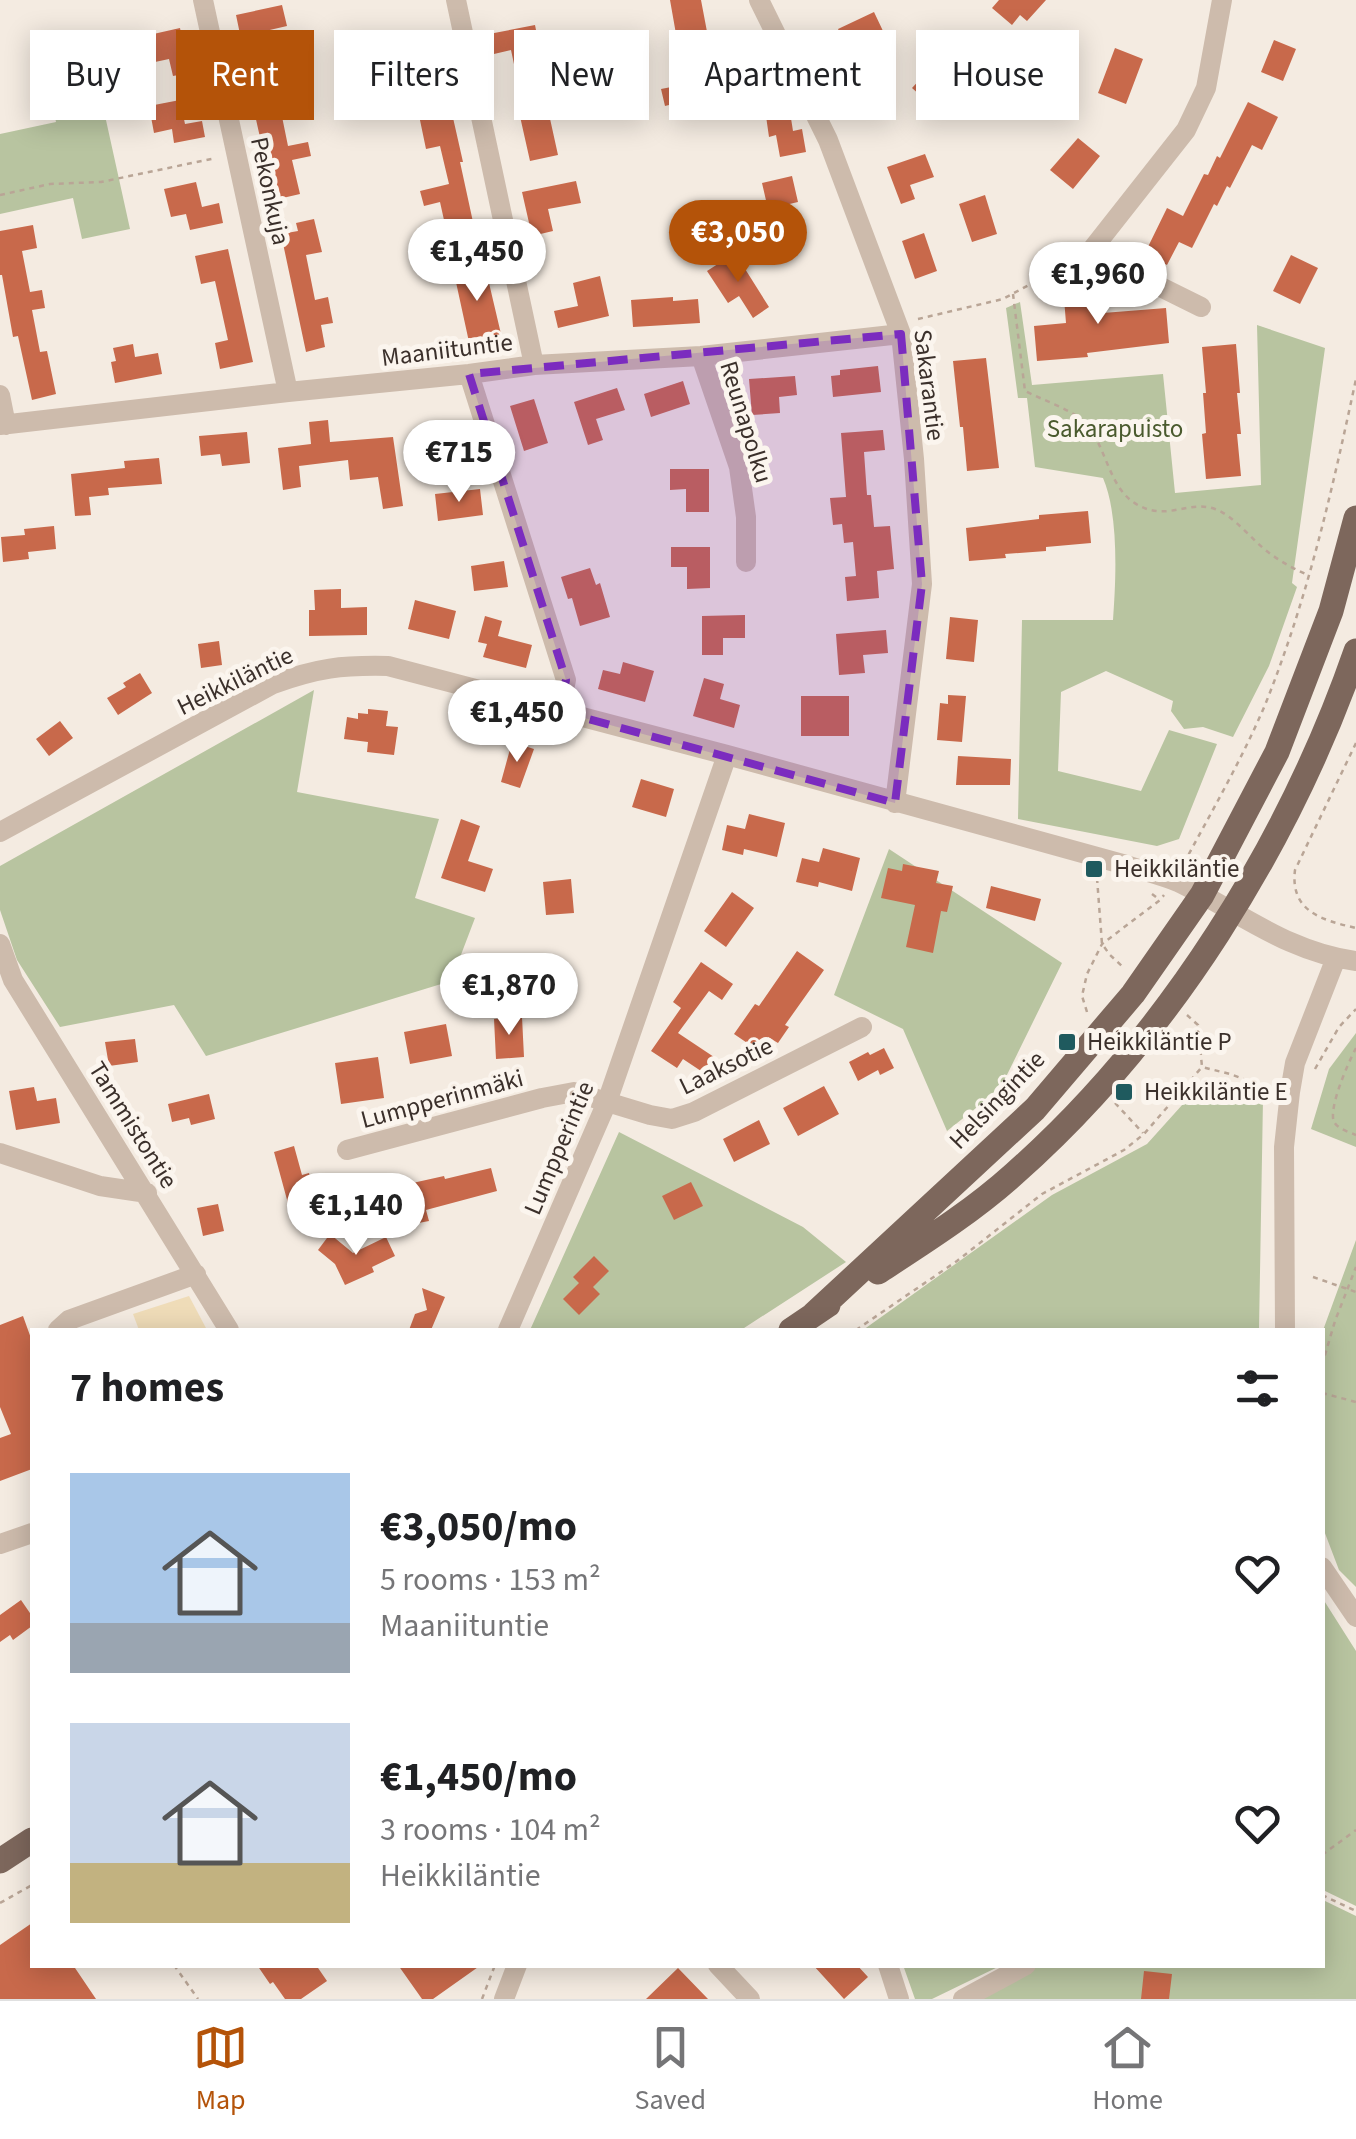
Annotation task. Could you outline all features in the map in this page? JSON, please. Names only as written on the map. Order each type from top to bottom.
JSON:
[{"type":"main road","name":"Helsingintie","points":[[814,1314],[1035,1110],[1133,994],[1202,895],[1277,752],[1331,611],[1356,518]]},
{"type":"main road","name":"Helsingintie","points":[[794,1328],[928,1240],[1013,1175],[1085,1104],[1162,1015],[1231,913],[1269,847],[1311,762],[1356,651]]},
{"type":"main road","points":[[0,1860],[30,1841]]},
{"type":"street","name":"Pekonkuja","points":[[204,0],[288,392]]},
{"type":"street","points":[[456,0],[534,365]]},
{"type":"street","name":"Sakarantie","points":[[759,0],[828,140],[899,328],[914,460],[922,584],[895,803]]},
{"type":"street","points":[[1201,307],[1090,252],[1186,130],[1206,88],[1222,0]]},
{"type":"street","name":"Maaniituntie","points":[[3,425],[534,365],[701,356],[899,328]]},
{"type":"street","name":"Reunapolku","points":[[701,356],[739,467],[746,517],[746,562]]},
{"type":"street","points":[[469,374],[566,680],[558,711]]},
{"type":"street","points":[[0,395],[3,425]]},
{"type":"street","name":"Heikkiläntie","points":[[0,832],[273,684],[342,665],[388,666],[727,755],[1174,880],[1287,942],[1346,960]]},
{"type":"street","name":"Lumpperintie","points":[[509,1328],[608,1102],[727,755]]},
{"type":"street","name":"Tammistontie","points":[[0,944],[13,980],[228,1328]]},
{"type":"street","points":[[1285,1328],[1284,1147],[1290,1092],[1295,1063],[1346,960]]},
{"type":"street","name":"Laaksotie","points":[[608,1102],[672,1119],[694,1112],[862,1027]]},
{"type":"street","name":"Lumpperinmäki","points":[[347,1150],[574,1092],[608,1102]]},
{"type":"street","points":[[0,1154],[100,1186],[146,1193]]},
{"type":"street","points":[[60,1328],[69,1320],[196,1274]]},
{"type":"street","points":[[0,1544],[30,1534]]},
{"type":"street","points":[[1325,1572],[1356,1618]]},
{"type":"street","points":[[504,1999],[516,1968]]},
{"type":"street","points":[[721,1968],[750,1999]]},
{"type":"street","points":[[889,1968],[899,1999]]},
{"type":"street","points":[[963,1999],[1020,1968]]},
{"type":"path","points":[[0,195],[50,184],[101,182],[237,154]]},
{"type":"path","points":[[899,328],[1003,299],[1090,252]]},
{"type":"path","points":[[1013,294],[1026,391],[1087,425],[1120,488],[1131,500],[1162,512],[1214,508],[1269,553],[1310,576]]},
{"type":"path","points":[[1087,1014],[1082,996],[1086,974],[1102,944],[1160,900],[1174,880],[1263,709],[1310,576],[1356,378]]},
{"type":"path","points":[[1356,743],[1294,870],[1293,884],[1297,899],[1312,912],[1356,928]]},
{"type":"path","points":[[1096,870],[1102,944],[1128,971]]},
{"type":"path","points":[[859,1328],[957,1261],[1042,1194],[1124,1150],[1144,1134],[1202,1067],[1198,1026],[1181,1009]]},
{"type":"path","points":[[1312,1078],[1317,1062],[1356,1009]]},
{"type":"path","points":[[1356,1048],[1333,1115],[1334,1122],[1356,1135]]},
{"type":"path","points":[[1202,1067],[1274,1090]]},
{"type":"path","points":[[1124,1092],[1114,1104],[1144,1134]]},
{"type":"path","points":[[1325,1355],[1356,1267]]},
{"type":"path","points":[[1313,1277],[1356,1292]]},
{"type":"path","points":[[1325,1394],[1356,1402]]},
{"type":"path","points":[[1325,1852],[1356,1830]]},
{"type":"path","points":[[0,1904],[30,1885]]},
{"type":"path","points":[[1325,1896],[1356,1910]]},
{"type":"path","points":[[176,1968],[198,1999]]},
{"type":"path","points":[[482,1999],[494,1968]]},
{"type":"highlighted area","points":[[901,334],[922,584],[895,803],[559,711],[566,680],[469,374]]},
{"type":"green space","points":[[106,120],[130,229],[82,239],[73,198],[0,214],[0,134],[56,122]]},
{"type":"green space","name":"Sakarapuisto","points":[[1020,302],[1032,385],[1163,374],[1175,493],[1261,485],[1257,325],[1325,348],[1292,583],[1297,587],[1269,666],[1233,737],[1203,727],[1184,729],[1171,711],[1173,701],[1106,671],[1061,692],[1058,771],[1141,791],[1169,730],[1217,744],[1179,839],[1157,846],[1018,819],[1022,620],[1113,620],[1115,567],[1112,510],[1103,478],[1035,467],[1027,398],[1018,398],[1006,308]]},
{"type":"green space","points":[[314,690],[297,792],[439,819],[415,898],[475,918],[451,981],[206,1056],[174,1005],[60,1027],[17,960],[0,910],[0,866]]},
{"type":"green space","points":[[889,849],[1062,963],[1000,1089],[947,1131],[903,1029],[834,995]]},
{"type":"green space","points":[[1356,1033],[1356,1147],[1311,1129],[1329,1069]]},
{"type":"green space","points":[[1201,1084],[1263,1099],[1259,1328],[866,1328],[1052,1195],[1147,1144]]},
{"type":"green space","points":[[619,1132],[803,1227],[846,1262],[744,1328],[531,1328]]},
{"type":"green space","points":[[1356,1240],[1356,1587],[1339,1570],[1325,1533],[1324,1328]]},
{"type":"green space","points":[[1325,1602],[1356,1651],[1356,1906],[1325,1891]]},
{"type":"green space","points":[[1325,1901],[1356,1916],[1356,1999],[974,1999],[1029,1968],[1325,1968]]},
{"type":"green space","points":[[904,1968],[996,1968],[932,1999],[915,1999]]},
{"type":"sand","points":[[189,1296],[206,1328],[138,1328],[133,1314]]},
{"type":"building","points":[[670,0],[701,0],[707,30],[675,30]]},
{"type":"building","points":[[999,0],[1046,0],[1027,21],[1020,15],[1012,25],[992,8]]},
{"type":"building","points":[[282,5],[287,26],[239,30],[236,15]]},
{"type":"building","points":[[874,12],[883,30],[838,30]]},
{"type":"building","points":[[535,25],[536,30],[514,30],[514,64],[511,50],[494,54],[494,33]]},
{"type":"building","points":[[180,28],[176,30],[176,75],[169,59],[156,62],[156,33]]},
{"type":"building","points":[[1274,40],[1296,49],[1283,81],[1261,72]]},
{"type":"building","points":[[1115,48],[1143,59],[1126,104],[1098,93]]},
{"type":"building","points":[[669,87],[669,105],[665,106],[661,89]]},
{"type":"building","points":[[176,101],[176,120],[184,120],[185,124],[202,121],[205,137],[174,143],[172,129],[154,133],[152,120],[156,120],[156,105]]},
{"type":"building","points":[[1248,102],[1278,117],[1262,150],[1252,145],[1230,188],[1227,186],[1217,206],[1214,204],[1192,248],[1179,242],[1167,265],[1145,253],[1167,208],[1183,216],[1204,174],[1208,175],[1217,156],[1220,158]]},
{"type":"building","points":[[256,120],[283,120],[288,146],[308,142],[311,156],[292,160],[300,194],[274,200]]},
{"type":"building","points":[[420,120],[454,120],[473,222],[446,229],[440,202],[424,206],[420,191],[449,184],[440,146],[426,149]]},
{"type":"building","points":[[521,120],[550,120],[558,155],[530,161]]},
{"type":"building","points":[[767,120],[791,120],[793,131],[802,129],[806,152],[780,157],[776,135],[769,137]]},
{"type":"building","points":[[1078,138],[1100,156],[1073,189],[1050,170]]},
{"type":"building","points":[[925,154],[934,177],[910,185],[915,199],[901,204],[887,167]]},
{"type":"building","points":[[792,176],[798,202],[768,209],[762,183]]},
{"type":"building","points":[[576,181],[581,203],[548,209],[553,231],[532,236],[522,192]]},
{"type":"building","points":[[196,182],[202,207],[219,203],[223,223],[190,230],[186,214],[171,217],[164,189]]},
{"type":"building","points":[[985,195],[997,234],[972,242],[959,204]]},
{"type":"building","points":[[314,219],[322,252],[306,255],[315,300],[328,297],[333,323],[321,325],[325,347],[306,352],[281,234],[298,231],[296,223]]},
{"type":"building","points":[[33,225],[37,248],[22,251],[30,292],[42,290],[45,308],[32,310],[40,352],[47,351],[56,394],[32,400],[0,275],[0,231]]},
{"type":"building","points":[[924,233],[937,271],[915,279],[902,241]]},
{"type":"building","points":[[228,249],[253,362],[220,369],[215,343],[228,340],[219,299],[215,281],[201,284],[195,256]]},
{"type":"building","points":[[735,253],[769,307],[753,318],[739,296],[728,303],[707,271]]},
{"type":"building","points":[[1291,255],[1318,268],[1300,304],[1273,291]]},
{"type":"building","points":[[485,266],[501,334],[469,342],[454,273]]},
{"type":"building","points":[[600,276],[609,316],[558,328],[554,311],[578,306],[573,283]]},
{"type":"building","points":[[1101,283],[1103,313],[1166,308],[1169,343],[1037,361],[1034,326],[1066,323],[1063,286]]},
{"type":"building","points":[[673,297],[673,301],[698,299],[700,323],[633,327],[631,300]]},
{"type":"building","points":[[133,344],[135,357],[158,353],[162,374],[115,383],[113,348]]},
{"type":"building","points":[[1236,344],[1241,476],[1206,479],[1202,347]]},
{"type":"building","points":[[986,358],[999,468],[967,471],[953,361]]},
{"type":"building","points":[[878,366],[881,392],[833,397],[831,376],[840,375],[840,370]]},
{"type":"building","points":[[795,376],[797,395],[779,397],[780,413],[752,415],[749,379]]},
{"type":"building","points":[[683,381],[690,404],[651,417],[644,394]]},
{"type":"building","points":[[617,388],[625,410],[596,419],[603,440],[588,445],[574,402]]},
{"type":"building","points":[[534,399],[548,443],[524,451],[510,406]]},
{"type":"building","points":[[328,420],[330,442],[393,437],[403,506],[383,509],[378,477],[350,480],[348,460],[299,466],[301,487],[283,490],[278,448],[311,444],[309,422]]},
{"type":"building","points":[[883,430],[885,450],[864,452],[867,495],[871,495],[874,527],[890,526],[894,569],[877,571],[879,598],[847,601],[845,577],[856,576],[853,542],[844,543],[842,524],[833,525],[830,498],[846,497],[841,433]]},
{"type":"building","points":[[247,432],[250,463],[222,466],[220,454],[201,456],[199,436]]},
{"type":"building","points":[[159,458],[162,484],[108,488],[109,495],[89,497],[91,515],[75,516],[71,474],[125,468],[124,461]]},
{"type":"building","points":[[670,469],[709,469],[709,512],[686,512],[686,489],[670,490]]},
{"type":"building","points":[[480,489],[483,515],[438,521],[435,494]]},
{"type":"building","points":[[1088,511],[1091,543],[969,561],[966,528]]},
{"type":"building","points":[[54,526],[56,549],[28,552],[29,559],[3,562],[1,537],[25,535],[24,529]]},
{"type":"building","points":[[671,547],[710,547],[710,588],[687,589],[687,567],[671,567]]},
{"type":"building","points":[[504,561],[508,587],[474,591],[471,566]]},
{"type":"building","points":[[590,568],[596,585],[600,583],[610,617],[580,626],[561,577]]},
{"type":"building","points":[[341,589],[341,608],[367,607],[367,635],[309,636],[309,610],[315,610],[314,590]]},
{"type":"building","points":[[415,600],[456,611],[449,639],[408,629]]},
{"type":"building","points":[[745,615],[745,638],[723,638],[723,655],[702,655],[702,616]]},
{"type":"building","points":[[485,616],[502,621],[498,636],[532,645],[526,668],[483,657],[487,644],[478,642]]},
{"type":"building","points":[[950,617],[978,620],[974,662],[946,659]]},
{"type":"building","points":[[886,630],[888,653],[863,655],[865,673],[839,675],[836,634]]},
{"type":"building","points":[[219,641],[222,665],[201,668],[198,644]]},
{"type":"building","points":[[623,662],[654,671],[645,702],[598,689],[603,670],[620,674]]},
{"type":"building","points":[[140,673],[152,693],[118,715],[107,698]]},
{"type":"building","points":[[704,678],[724,684],[720,699],[740,705],[734,728],[693,716]]},
{"type":"building","points":[[948,695],[966,696],[962,742],[937,740],[940,703],[948,704]]},
{"type":"building","points":[[801,696],[849,696],[849,736],[801,736]]},
{"type":"building","points":[[368,709],[388,711],[386,726],[398,727],[394,755],[367,752],[368,742],[344,739],[347,717],[358,719],[358,713],[368,714]]},
{"type":"building","points":[[60,721],[73,738],[49,756],[36,739]]},
{"type":"building","points":[[512,742],[534,749],[520,788],[501,782]]},
{"type":"building","points":[[958,756],[1011,759],[1010,785],[956,785]]},
{"type":"building","points":[[641,779],[674,789],[666,817],[632,807]]},
{"type":"building","points":[[749,814],[785,823],[777,857],[744,849],[743,855],[722,850],[727,825],[745,829]]},
{"type":"building","points":[[461,819],[480,826],[468,861],[493,869],[485,892],[441,878]]},
{"type":"building","points":[[823,848],[860,858],[852,891],[819,882],[818,887],[796,882],[802,858],[819,862]]},
{"type":"building","points":[[903,864],[939,871],[936,883],[953,886],[947,912],[941,911],[933,953],[906,947],[915,905],[881,898],[888,868],[902,871]]},
{"type":"building","points":[[571,879],[574,913],[546,915],[543,882]]},
{"type":"building","points":[[991,886],[1041,899],[1035,921],[986,908]]},
{"type":"building","points":[[732,892],[754,908],[726,947],[704,931]]},
{"type":"building","points":[[797,951],[824,970],[785,1025],[789,1027],[778,1043],[768,1037],[759,1051],[734,1034]]},
{"type":"building","points":[[544,953],[545,990],[494,992],[494,974],[514,974],[513,954]]},
{"type":"building","points":[[701,962],[733,984],[722,1000],[709,991],[678,1033],[714,1057],[704,1073],[683,1059],[677,1068],[651,1051],[681,1008],[673,1002]]},
{"type":"building","points":[[522,1017],[524,1057],[496,1059],[494,1019]]},
{"type":"building","points":[[446,1024],[452,1056],[410,1064],[404,1032]]},
{"type":"building","points":[[135,1039],[138,1062],[109,1066],[105,1042]]},
{"type":"building","points":[[884,1048],[894,1068],[880,1075],[878,1070],[858,1081],[849,1062]]},
{"type":"building","points":[[378,1057],[384,1098],[341,1104],[335,1063]]},
{"type":"building","points":[[824,1086],[839,1114],[798,1136],[783,1108]]},
{"type":"building","points":[[34,1087],[37,1101],[56,1098],[60,1123],[16,1130],[9,1091]]},
{"type":"building","points":[[209,1094],[215,1119],[191,1125],[189,1118],[172,1122],[168,1104]]},
{"type":"building","points":[[759,1120],[770,1144],[734,1162],[723,1139]]},
{"type":"building","points":[[294,1146],[302,1175],[309,1173],[316,1199],[289,1207],[274,1152]]},
{"type":"building","points":[[491,1168],[497,1191],[426,1210],[429,1221],[408,1225],[399,1186]]},
{"type":"building","points":[[691,1182],[703,1206],[674,1220],[662,1196]]},
{"type":"building","points":[[218,1204],[224,1231],[203,1236],[197,1208]]},
{"type":"building","points":[[330,1234],[353,1253],[386,1237],[395,1256],[372,1267],[374,1272],[345,1285],[335,1264],[318,1250]]},
{"type":"building","points":[[594,1256],[609,1271],[593,1287],[600,1294],[579,1315],[563,1299],[579,1283],[573,1277]]},
{"type":"building","points":[[422,1288],[445,1297],[432,1328],[410,1328],[415,1314],[427,1310]]},
{"type":"building","points":[[23,1316],[30,1335],[30,1470],[0,1481],[0,1438],[11,1434],[0,1407],[0,1325]]},
{"type":"building","points":[[21,1600],[30,1613],[30,1627],[13,1640],[10,1635],[0,1642],[0,1615]]},
{"type":"building","points":[[30,1924],[30,1968],[75,1968],[96,1999],[0,1999],[0,1945]]},
{"type":"building","points":[[259,1968],[318,1968],[327,1981],[301,1999],[285,1999],[273,1982],[270,1984]]},
{"type":"building","points":[[400,1968],[477,1968],[433,1999],[422,1999]]},
{"type":"building","points":[[678,1968],[708,1999],[646,1999]]},
{"type":"building","points":[[816,1968],[860,1968],[868,1977],[844,1999]]},
{"type":"building","points":[[1144,1971],[1172,1974],[1169,1999],[1141,1999]]},
{"type":"place","name":"Heikkiläntie","points":[[1094,869]]},
{"type":"place","name":"Heikkiläntie P","points":[[1067,1042]]},
{"type":"place","name":"Heikkiläntie E","points":[[1124,1092]]}]
